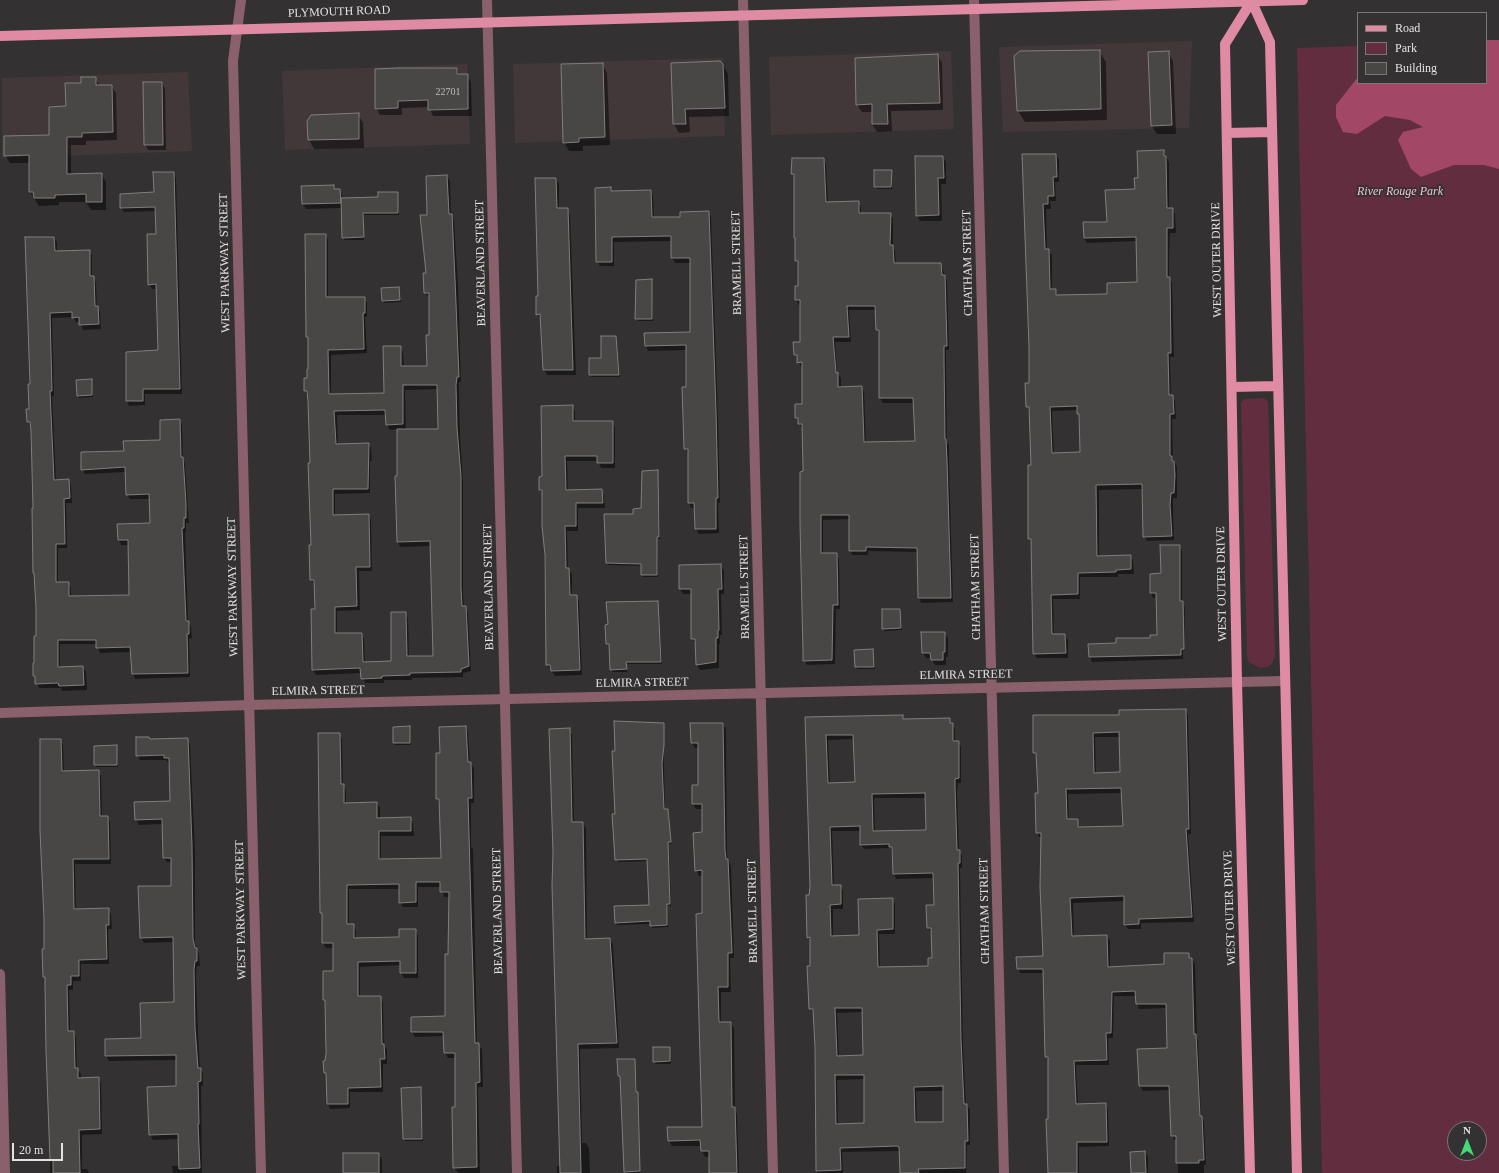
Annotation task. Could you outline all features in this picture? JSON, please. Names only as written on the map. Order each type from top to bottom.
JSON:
[{"type":"main road","name":"PLYMOUTH ROAD","points":[[0,36],[238,28],[744,15],[974,5],[1303,0]]},
{"type":"main road","points":[[1251,1],[1270,42],[1284,681],[1297,1173]]},
{"type":"main road","name":"WEST OUTER DRIVE","points":[[1250,1173],[1237,682],[1225,44],[1251,1]]},
{"type":"main road","points":[[1227,133],[1271,132]]},
{"type":"main road","points":[[1232,387],[1277,386]]},
{"type":"street","name":"WEST PARKWAY STREET","points":[[241,0],[233,61],[261,1173]]},
{"type":"street","name":"BEAVERLAND STREET","points":[[488,0],[517,1173]]},
{"type":"street","name":"BRAMELL STREET","points":[[743,0],[773,1173]]},
{"type":"street","name":"CHATHAM STREET","points":[[974,5],[1004,1173]]},
{"type":"street","name":"ELMIRA STREET","points":[[0,713],[249,705],[1284,681]]},
{"type":"street","points":[[0,974],[5,1173]]},
{"type":"shaded area","points":[[1487,40],[1499,40],[1499,169],[1484,165],[1454,165],[1421,177],[1411,169],[1398,140],[1403,132],[1423,127],[1410,120],[1385,116],[1357,134],[1343,132],[1336,117],[1336,105],[1357,78],[1357,84],[1487,84]]},
{"type":"shaded area","points":[[1192,41],[1189,128],[1003,132],[999,47]]},
{"type":"shaded area","points":[[951,51],[954,129],[771,135],[769,57]]},
{"type":"shaded area","points":[[723,58],[725,136],[515,143],[513,64]]},
{"type":"shaded area","points":[[467,64],[470,144],[285,150],[282,71]]},
{"type":"shaded area","points":[[188,72],[192,151],[2,158],[2,78]]},
{"type":"green space","name":"River Rouge Park","points":[[1499,43],[1499,1173],[1322,1173],[1297,48],[1357,46],[1357,84],[1487,84]]},
{"type":"green space","points":[[1264,398],[1268,402],[1275,657],[1272,664],[1267,667],[1260,668],[1249,662],[1247,657],[1241,403],[1244,399]]},
{"type":"building","points":[[1100,50],[1101,109],[1017,111],[1014,56],[1020,51]]},
{"type":"building","points":[[1169,51],[1172,125],[1151,126],[1148,52]]},
{"type":"building","points":[[938,54],[940,103],[887,104],[888,124],[872,124],[872,104],[856,105],[855,58]]},
{"type":"building","points":[[720,61],[723,64],[725,108],[685,109],[686,124],[673,124],[671,63]]},
{"type":"building","points":[[603,63],[605,137],[579,138],[579,142],[563,143],[561,64]]},
{"type":"building","points":[[457,68],[457,74],[468,74],[468,109],[428,110],[428,100],[398,101],[398,108],[375,109],[375,69]]},
{"type":"building","points":[[81,77],[96,77],[96,85],[112,85],[113,132],[82,133],[82,137],[67,137],[67,174],[102,173],[102,202],[86,202],[86,194],[55,195],[55,198],[34,198],[33,192],[29,192],[29,155],[4,156],[4,136],[49,135],[49,107],[66,106],[65,83],[81,83]]},
{"type":"building","points":[[143,82],[162,82],[163,145],[144,145]]},
{"type":"building","points":[[359,113],[359,139],[308,140],[307,121],[311,115]]},
{"type":"building","points":[[1164,150],[1164,156],[1166,156],[1167,208],[1173,208],[1173,228],[1167,228],[1167,277],[1170,277],[1171,353],[1168,353],[1169,395],[1173,395],[1174,414],[1170,414],[1170,456],[1172,456],[1172,461],[1174,461],[1175,475],[1174,493],[1171,493],[1170,505],[1172,536],[1143,537],[1142,484],[1096,485],[1097,556],[1131,555],[1131,569],[1116,570],[1116,572],[1078,573],[1078,594],[1051,595],[1052,634],[1065,634],[1066,653],[1033,654],[1031,539],[1028,539],[1028,465],[1031,465],[1029,407],[1026,407],[1025,383],[1029,383],[1029,347],[1022,154],[1056,154],[1057,177],[1053,177],[1054,196],[1048,196],[1048,204],[1043,204],[1045,249],[1049,249],[1050,289],[1056,289],[1056,295],[1107,294],[1107,283],[1137,282],[1136,237],[1084,238],[1083,222],[1107,222],[1105,190],[1135,189],[1134,178],[1138,178],[1137,151]],"holes":[[[1077,406],[1077,414],[1079,414],[1080,452],[1052,453],[1050,407]]]},
{"type":"building","points":[[915,156],[943,156],[944,178],[938,178],[939,215],[916,216]]},
{"type":"building","points":[[792,158],[824,158],[826,202],[859,201],[859,213],[891,213],[890,245],[893,245],[894,263],[941,263],[942,275],[945,275],[947,346],[944,346],[945,439],[947,460],[951,598],[918,598],[917,548],[866,547],[866,551],[849,551],[849,515],[821,515],[821,553],[837,553],[838,605],[833,605],[832,660],[803,661],[800,524],[800,472],[803,471],[802,424],[798,424],[798,418],[795,418],[795,404],[802,404],[802,362],[797,363],[797,355],[794,355],[793,342],[800,342],[800,300],[795,300],[795,286],[798,286],[798,261],[795,261],[794,174],[791,174]],"holes":[[[847,306],[875,306],[876,330],[879,330],[879,398],[913,398],[915,441],[864,442],[862,386],[838,387],[838,372],[836,373],[833,337],[849,337]]]},
{"type":"building","points":[[874,170],[892,170],[891,187],[874,187]]},
{"type":"building","points":[[153,172],[174,172],[180,389],[143,389],[143,401],[126,401],[126,352],[158,350],[156,284],[148,285],[147,234],[156,234],[155,207],[120,208],[120,194],[154,192]]},
{"type":"building","points":[[447,175],[449,214],[452,214],[459,377],[457,377],[456,385],[457,428],[461,476],[461,588],[462,606],[466,606],[469,666],[461,669],[461,672],[410,673],[410,675],[382,676],[382,678],[361,679],[360,668],[312,670],[311,609],[315,609],[314,580],[310,580],[309,545],[311,545],[308,463],[310,463],[308,401],[307,391],[304,391],[304,378],[307,378],[308,369],[308,337],[306,337],[305,234],[326,234],[326,297],[365,297],[365,313],[363,313],[364,349],[328,350],[329,394],[384,393],[383,346],[401,346],[401,366],[427,366],[426,335],[429,335],[429,293],[424,293],[423,273],[426,273],[420,215],[427,215],[426,176]],"holes":[[[403,385],[437,385],[438,429],[397,429],[397,476],[395,476],[397,542],[430,541],[433,656],[407,656],[406,612],[391,612],[391,661],[363,662],[362,633],[335,633],[335,607],[357,606],[356,567],[370,567],[369,514],[333,515],[333,489],[368,489],[369,443],[336,444],[334,411],[385,410],[386,425],[403,424]]]},
{"type":"building","points":[[535,178],[556,178],[557,208],[568,208],[573,370],[543,370],[540,314],[536,315],[536,296],[538,296]]},
{"type":"building","points":[[334,185],[334,189],[340,189],[341,203],[302,204],[301,186]]},
{"type":"building","points":[[611,187],[611,191],[651,190],[652,217],[680,217],[680,212],[709,211],[718,498],[716,498],[716,529],[695,529],[694,503],[688,503],[688,449],[684,449],[682,387],[686,387],[686,345],[645,346],[644,333],[690,332],[690,258],[671,258],[671,236],[612,237],[612,262],[596,262],[595,188]]},
{"type":"building","points":[[378,192],[398,192],[398,213],[363,213],[364,237],[342,238],[341,198],[378,197]]},
{"type":"building","points":[[25,237],[54,237],[55,251],[90,250],[90,276],[94,276],[95,306],[98,306],[99,324],[79,325],[79,317],[72,318],[72,312],[50,313],[52,391],[50,391],[54,480],[69,479],[70,498],[64,499],[65,544],[56,544],[56,582],[69,582],[69,596],[129,595],[128,540],[118,540],[117,524],[150,523],[149,494],[126,495],[125,467],[81,470],[81,452],[124,451],[123,441],[160,440],[160,420],[180,419],[181,457],[183,457],[186,504],[186,518],[184,518],[184,528],[182,528],[186,621],[189,621],[189,634],[187,634],[188,673],[132,674],[130,647],[96,648],[96,640],[58,640],[58,667],[83,666],[84,685],[59,686],[58,683],[35,684],[35,676],[33,676],[33,663],[34,636],[36,636],[36,608],[33,573],[31,431],[30,422],[27,422],[26,409],[29,409],[28,384],[30,384]]},
{"type":"building","points":[[652,279],[652,319],[635,319],[636,280]]},
{"type":"building","points":[[399,287],[400,300],[382,301],[381,288]]},
{"type":"building","points":[[601,336],[616,336],[619,375],[589,375],[589,358],[601,358]]},
{"type":"building","points":[[92,379],[92,395],[77,396],[76,380]]},
{"type":"building","points":[[573,405],[573,421],[613,421],[613,463],[597,463],[597,456],[565,456],[566,490],[602,489],[603,503],[576,503],[576,526],[565,526],[566,568],[569,568],[570,595],[577,595],[580,670],[551,671],[550,665],[546,665],[545,555],[542,526],[542,490],[539,490],[539,477],[542,476],[541,406]]},
{"type":"building","points":[[658,470],[659,537],[657,537],[657,575],[641,575],[641,564],[606,563],[604,514],[633,514],[633,509],[641,508],[642,471]]},
{"type":"building","points":[[1160,545],[1180,545],[1180,601],[1183,601],[1184,649],[1181,649],[1181,655],[1089,657],[1088,644],[1116,643],[1116,638],[1150,638],[1150,635],[1157,635],[1156,593],[1150,593],[1150,574],[1161,573]]},
{"type":"building","points":[[721,564],[722,589],[718,589],[719,630],[718,638],[716,638],[716,662],[696,665],[695,639],[691,639],[691,589],[679,589],[679,565]]},
{"type":"building","points":[[658,601],[661,662],[626,662],[627,669],[610,670],[609,644],[606,644],[605,625],[608,624],[606,602]]},
{"type":"building","points":[[882,609],[900,609],[901,628],[882,629]]},
{"type":"building","points":[[921,632],[945,632],[945,652],[943,652],[943,660],[931,660],[930,653],[922,653]]},
{"type":"building","points":[[873,649],[874,667],[855,667],[854,650]]},
{"type":"building","points":[[1186,709],[1189,829],[1186,829],[1192,917],[1139,919],[1139,924],[1124,925],[1124,896],[1070,898],[1072,936],[1107,935],[1108,967],[1164,964],[1164,953],[1189,953],[1189,958],[1192,958],[1194,1034],[1196,1034],[1200,1116],[1202,1116],[1204,1160],[1199,1160],[1199,1163],[1176,1163],[1176,1136],[1171,1136],[1169,1086],[1139,1086],[1137,1049],[1167,1048],[1166,1004],[1136,1004],[1135,991],[1112,992],[1111,1033],[1106,1033],[1107,1060],[1074,1061],[1076,1104],[1106,1103],[1107,1142],[1077,1142],[1077,1173],[1048,1173],[1046,1119],[1048,1119],[1048,1057],[1045,1057],[1043,969],[1017,969],[1016,957],[1043,956],[1040,887],[1041,833],[1036,833],[1035,793],[1038,793],[1036,753],[1033,753],[1033,715],[1119,715],[1119,710]],"holes":[[[1119,732],[1120,772],[1094,773],[1093,733]],[[1121,788],[1123,826],[1078,827],[1078,819],[1067,819],[1066,789]]]},
{"type":"building","points":[[903,715],[903,719],[950,718],[950,723],[953,723],[953,741],[959,741],[959,778],[955,779],[955,787],[957,850],[960,850],[960,863],[958,863],[961,1040],[964,1104],[967,1104],[968,1141],[965,1141],[965,1168],[918,1169],[919,1173],[900,1173],[899,1147],[897,1146],[840,1148],[841,1170],[816,1171],[815,1048],[813,1009],[809,1009],[807,966],[810,966],[810,937],[807,938],[806,895],[809,895],[810,887],[805,717]],"holes":[[[826,735],[853,735],[855,782],[828,783]],[[925,793],[926,830],[873,831],[872,794]],[[860,826],[860,845],[889,844],[889,847],[892,847],[893,874],[933,873],[934,905],[926,905],[927,928],[931,928],[932,958],[928,958],[928,966],[878,967],[877,930],[893,929],[893,898],[858,899],[859,935],[831,936],[830,905],[841,904],[841,885],[832,885],[830,827]],[[835,1008],[862,1008],[863,1055],[837,1056]],[[835,1075],[864,1075],[864,1123],[836,1124]],[[943,1086],[943,1122],[915,1122],[914,1087]]]},
{"type":"building","points":[[614,721],[664,723],[662,764],[664,809],[668,809],[671,842],[668,842],[670,904],[667,904],[667,925],[650,926],[650,921],[615,923],[614,906],[649,905],[647,859],[615,860],[612,814],[615,814],[612,751],[615,751]]},
{"type":"building","points":[[690,723],[723,723],[725,850],[726,859],[728,859],[732,953],[728,953],[728,987],[718,987],[719,1022],[731,1022],[732,1107],[735,1107],[737,1173],[709,1173],[709,1151],[701,1151],[700,1140],[668,1141],[667,1127],[702,1127],[696,914],[702,913],[702,870],[695,871],[693,833],[702,832],[702,804],[692,804],[692,785],[698,785],[698,743],[691,743]]},
{"type":"building","points":[[410,726],[410,743],[393,743],[393,727]]},
{"type":"building","points":[[466,726],[468,762],[471,762],[472,798],[468,798],[471,908],[475,1043],[479,1043],[480,1082],[476,1083],[477,1167],[453,1168],[452,1107],[455,1107],[455,1053],[444,1053],[443,1032],[411,1032],[411,1017],[445,1016],[445,954],[448,954],[449,892],[440,892],[440,882],[416,882],[416,902],[399,903],[399,884],[347,885],[347,924],[354,924],[354,938],[399,937],[399,929],[416,929],[416,973],[400,973],[400,961],[358,962],[358,996],[381,996],[382,1044],[384,1044],[385,1059],[380,1059],[381,1087],[348,1088],[348,1104],[327,1104],[326,1073],[324,1073],[323,1061],[325,1061],[326,1053],[323,971],[333,971],[333,943],[322,943],[322,913],[320,913],[318,733],[340,733],[341,784],[344,784],[344,803],[377,802],[377,818],[411,817],[411,831],[379,831],[379,859],[441,858],[439,799],[436,799],[436,753],[440,753],[439,727]]},
{"type":"building","points":[[570,728],[572,822],[583,822],[585,939],[610,938],[617,1043],[578,1044],[581,1173],[560,1173],[552,885],[553,853],[549,729]]},
{"type":"building","points":[[136,737],[149,737],[150,739],[188,738],[192,845],[193,939],[195,948],[197,948],[197,961],[195,961],[194,970],[195,1028],[198,1068],[201,1068],[201,1081],[198,1082],[200,1168],[179,1169],[178,1134],[149,1135],[147,1087],[176,1086],[176,1055],[105,1056],[105,1039],[141,1038],[140,1003],[174,1002],[173,937],[140,938],[138,886],[171,886],[171,858],[163,858],[162,819],[135,820],[134,802],[170,801],[169,758],[164,758],[164,755],[136,756]]},
{"type":"building","points":[[40,739],[61,739],[62,771],[99,770],[100,816],[108,816],[109,859],[73,859],[74,909],[109,908],[109,925],[106,925],[107,959],[79,960],[79,976],[71,976],[71,985],[67,985],[68,1031],[74,1031],[75,1068],[78,1068],[78,1078],[99,1077],[100,1129],[79,1130],[80,1173],[53,1173],[53,1160],[50,1160],[45,977],[43,977],[42,949],[44,949],[44,919],[40,831]]},
{"type":"building","points":[[117,745],[117,765],[94,765],[94,746]]},
{"type":"building","points":[[653,1047],[670,1047],[670,1061],[653,1062]]},
{"type":"building","points":[[617,1059],[635,1059],[636,1092],[638,1092],[640,1171],[624,1172],[620,1076],[618,1076]]},
{"type":"building","points":[[421,1087],[422,1139],[403,1139],[401,1088]]},
{"type":"building","points":[[1145,1151],[1146,1173],[1131,1173],[1130,1152]]},
{"type":"building","points":[[343,1153],[379,1153],[379,1173],[343,1173]]}]
